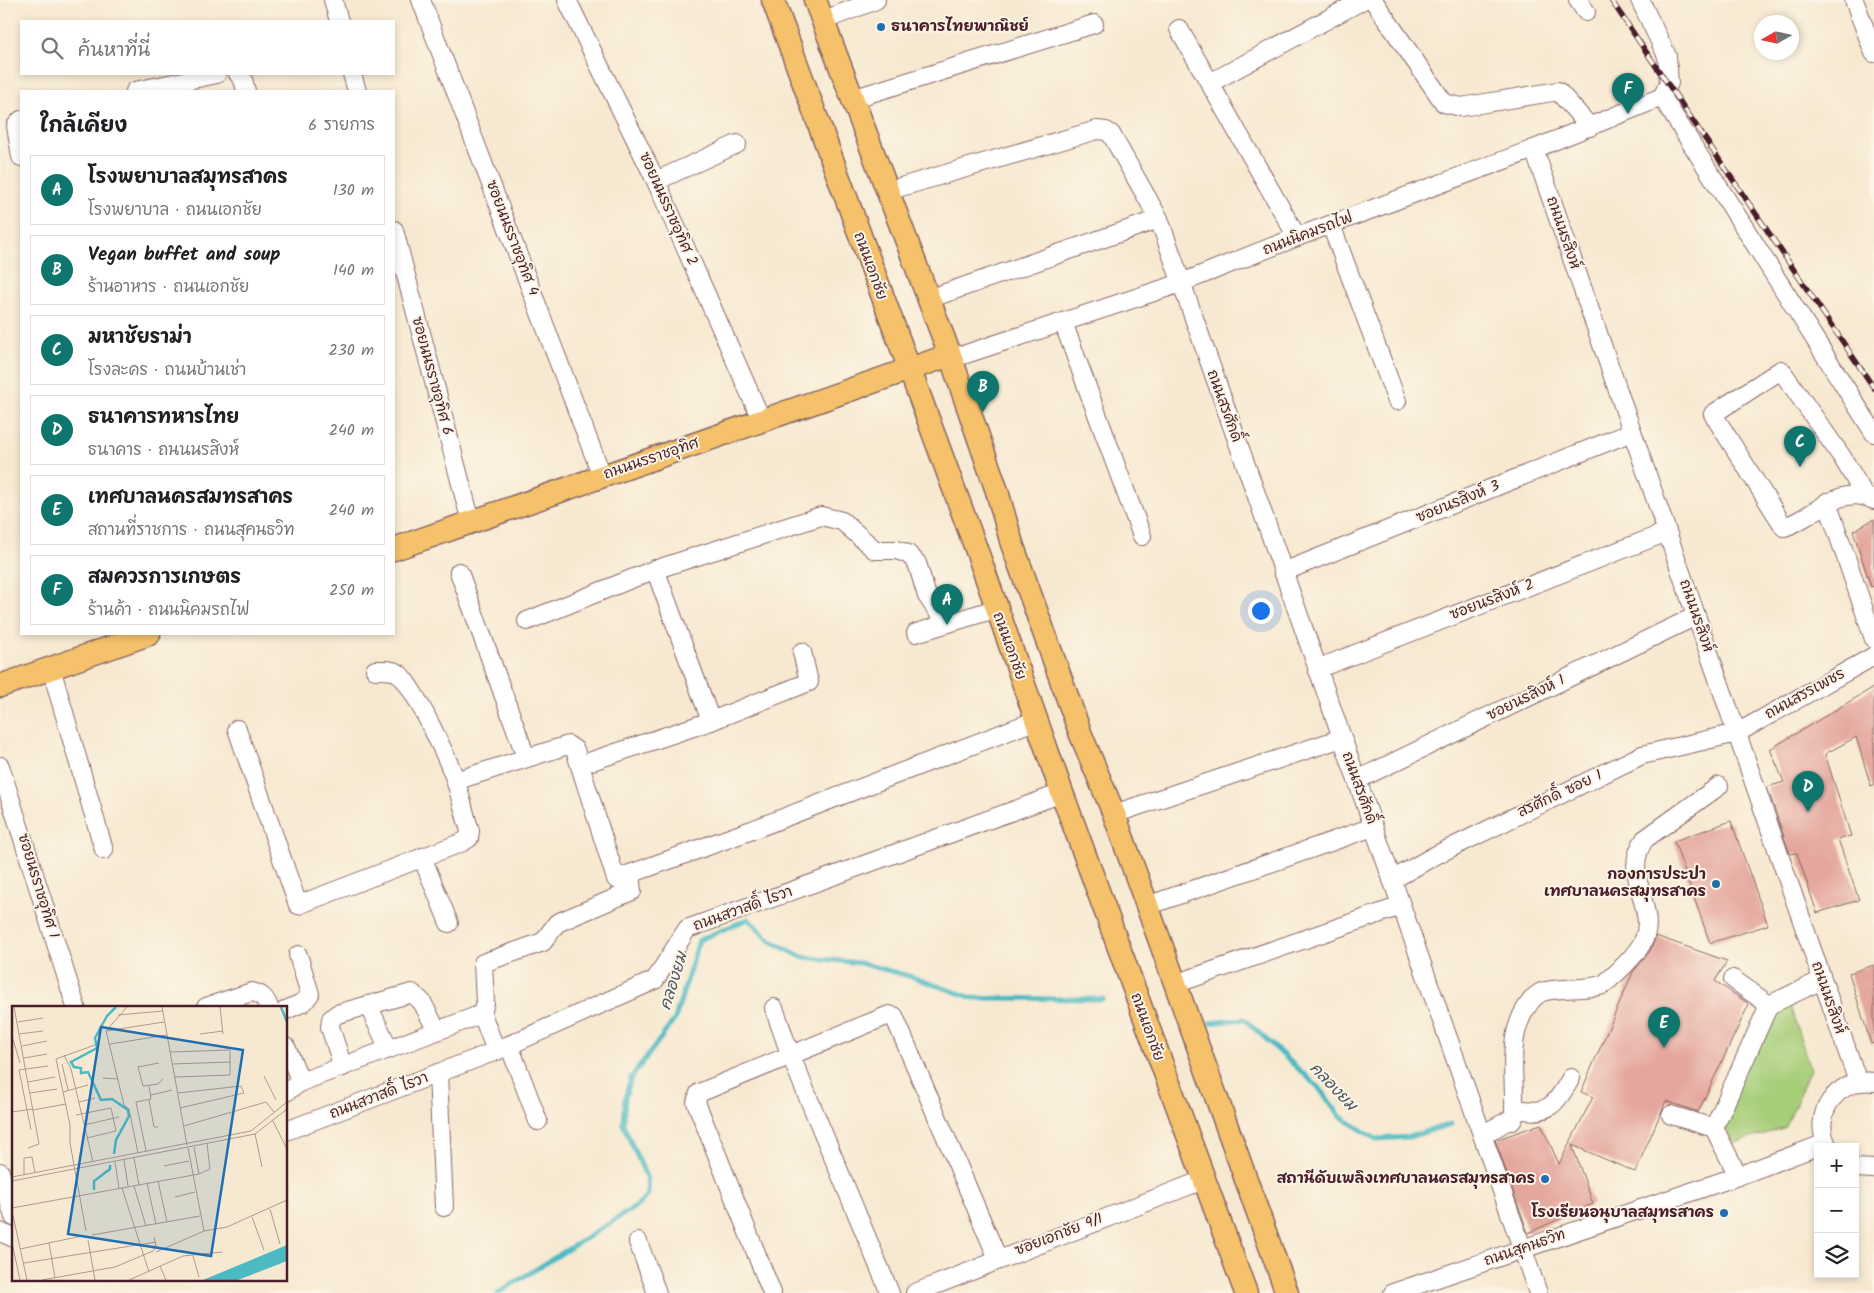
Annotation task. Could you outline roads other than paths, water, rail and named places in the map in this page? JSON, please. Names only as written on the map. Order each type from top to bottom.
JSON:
[{"type":"main road","name":"ถนนเอกชัย","points":[[773,0],[908,370],[978,554],[995,609],[1246,1293]]},
{"type":"main road","points":[[819,10],[950,355],[997,491],[1012,544],[1081,735],[1114,814],[1287,1293]]},
{"type":"main road","name":"ถนนนรราชอุทิศ","points":[[395,549],[950,355]]},
{"type":"main road","points":[[0,686],[51,668],[117,639],[143,635]]},
{"type":"street","points":[[333,0],[339,20]]},
{"type":"street","name":"ซอยนนรราชอุทิศ 4","points":[[421,0],[602,476]]},
{"type":"street","name":"ซอยนนรราชอุทิศ 2","points":[[568,0],[656,180],[762,421]]},
{"type":"street","points":[[819,10],[876,0]]},
{"type":"street","points":[[1210,83],[1363,0]]},
{"type":"street","points":[[1373,0],[1444,104],[1461,107],[1558,90],[1590,127]]},
{"type":"street","points":[[1640,0],[1667,56],[1669,83],[1662,97],[1874,433]]},
{"type":"street","points":[[1854,0],[1874,53]]},
{"type":"street","points":[[852,99],[1094,24]]},
{"type":"street","points":[[1179,29],[1297,237]]},
{"type":"street","points":[[140,90],[212,75]]},
{"type":"street","points":[[239,75],[244,79],[246,90]]},
{"type":"street","points":[[352,75],[357,90]]},
{"type":"street","name":"ถนนนิคมรถไฟ","points":[[950,355],[963,355],[1180,283],[1297,237],[1534,149],[1662,97]]},
{"type":"street","points":[[20,121],[16,126],[20,151]]},
{"type":"street","name":"ถนนสรศักดิ์","points":[[887,191],[1102,130],[1111,134],[1159,219],[1538,1293]]},
{"type":"street","points":[[656,180],[737,144]]},
{"type":"street","name":"ถนนนรสิงห์","points":[[1534,149],[1822,980],[1866,1082]]},
{"type":"street","points":[[928,299],[1159,219]]},
{"type":"street","points":[[1331,225],[1397,401]]},
{"type":"street","name":"ซอยนนรราชอุทิศ 6","points":[[395,234],[471,522]]},
{"type":"street","points":[[1063,322],[1142,536]]},
{"type":"street","points":[[1781,370],[1870,498],[1827,502],[1784,526],[1770,508],[1713,414],[1781,370]]},
{"type":"street","name":"ซอยนรสิงห์ 3","points":[[1283,572],[1632,432]]},
{"type":"street","points":[[1827,502],[1874,639]]},
{"type":"street","points":[[528,620],[655,569],[821,516],[842,521],[875,550],[897,550],[908,554],[917,563],[927,596],[946,623]]},
{"type":"street","name":"ซอยนรสิงห์ 2","points":[[1317,669],[1667,532]]},
{"type":"street","points":[[655,569],[711,721]]},
{"type":"street","points":[[459,572],[526,758]]},
{"type":"street","points":[[916,633],[995,609]]},
{"type":"street","name":"ซอยนรสิงห์ 1","points":[[1357,780],[1696,616]]},
{"type":"street","points":[[580,765],[711,721],[809,682],[802,652]]},
{"type":"street","name":"ถนนสรรเพชร","points":[[1737,733],[1874,656]]},
{"type":"street","points":[[51,668],[104,850]]},
{"type":"street","points":[[237,729],[298,905],[469,838],[470,831],[455,780],[405,681],[397,673],[389,670],[375,670]]},
{"type":"street","points":[[455,780],[568,745],[575,750],[616,879],[1037,720]]},
{"type":"street","name":"สรศักดิ์ ซอย 1","points":[[1392,880],[1442,852],[1642,755],[1737,733]]},
{"type":"street","points":[[1114,814],[1342,738]]},
{"type":"street","name":"ซอยนรราชอุทิศ 1","points":[[0,766],[76,1006]]},
{"type":"street","points":[[1482,1135],[1512,1119],[1512,1121],[1514,1108],[1512,1058],[1520,1017],[1531,1000],[1543,991],[1603,985],[1639,948],[1644,939],[1646,928],[1635,863],[1638,849],[1645,839],[1719,786]]},
{"type":"street","name":"ถนนสวาสดิ์ ไรวา","points":[[288,1130],[503,1048],[655,980],[688,929],[1062,793]]},
{"type":"street","points":[[1147,906],[1374,827]]},
{"type":"street","points":[[422,857],[449,923]]},
{"type":"street","points":[[538,1121],[503,1048],[482,1014],[484,1002],[483,963],[543,942],[557,923],[632,891],[630,875]]},
{"type":"street","points":[[1175,984],[1401,906]]},
{"type":"street","points":[[288,1009],[304,1002],[310,994],[298,955]]},
{"type":"street","points":[[1733,979],[1769,1005]]},
{"type":"street","points":[[1714,1128],[1769,1005],[1822,980]]},
{"type":"street","points":[[209,1006],[252,992],[260,993],[269,1006]]},
{"type":"street","points":[[343,1067],[330,1027],[331,1019],[336,1014],[408,993],[415,994],[422,1002],[437,1031]]},
{"type":"street","points":[[368,1005],[389,1049]]},
{"type":"street","points":[[774,1008],[790,1054],[890,1293]]},
{"type":"street","points":[[288,1091],[302,1082],[482,1014]]},
{"type":"street","points":[[772,1293],[696,1102],[696,1096],[699,1092],[882,1016],[894,1016],[998,1259]]},
{"type":"street","points":[[288,1051],[302,1082]]},
{"type":"street","points":[[438,1074],[444,1207]]},
{"type":"street","points":[[1514,1108],[1529,1112],[1554,1106],[1571,1078]]},
{"type":"street","points":[[1826,1143],[1823,1130],[1823,1117],[1827,1105],[1835,1094],[1845,1086],[1866,1082]]},
{"type":"street","points":[[1671,1115],[1714,1128],[1738,1176]]},
{"type":"street","name":"ถนนสุคนธวิท","points":[[1393,1293],[1814,1150]]},
{"type":"street","points":[[1859,1168],[1874,1169]]},
{"type":"street","points":[[0,1172],[12,1211]]},
{"type":"street","name":"ซอยเอกชัย 9/1","points":[[915,1293],[1203,1180]]},
{"type":"street","points":[[0,1232],[12,1237]]},
{"type":"street","points":[[638,1242],[657,1293]]},
{"type":"waterway","name":"คลองยม","points":[[498,1293],[637,1206],[648,1194],[647,1179],[623,1124],[625,1098],[631,1078],[675,1019],[699,940],[748,919],[771,941],[802,957],[860,963],[909,976],[973,998],[1103,999]]},
{"type":"waterway","name":"คลองยม","points":[[1210,1023],[1244,1019],[1318,1087],[1341,1117],[1376,1139],[1409,1137],[1451,1124]]},
{"type":"railway","points":[[1611,0],[1874,388]]},
{"type":"place","name":"ธนาคารไทยพาณิชย์","points":[[881,27]]},
{"type":"place","name":"สมควรการเกษตร","points":[[1628,114]]},
{"type":"place","name":"Vegan buffet and soup","points":[[983,412]]},
{"type":"place","name":"มหาชัยราม่า","points":[[1800,467]]},
{"type":"place","name":"โรงพยาบาลสมุทรสาคร","points":[[947,625]]},
{"type":"place","name":"ธนาคารทหารไทย","points":[[1808,812]]},
{"type":"place","name":"กองการประปา เทศบาลนครสมุทรสาคร","points":[[1716,884]]},
{"type":"place","name":"เทศบาลนครสมทรสาคร","points":[[1664,1048]]},
{"type":"place","name":"สถานีดับเพลิงเทศบาลนครสมุทรสาคร","points":[[1545,1179]]},
{"type":"place","name":"โรงเรียนอนุบาลสมุทรสาคร","points":[[1724,1213]]}]
